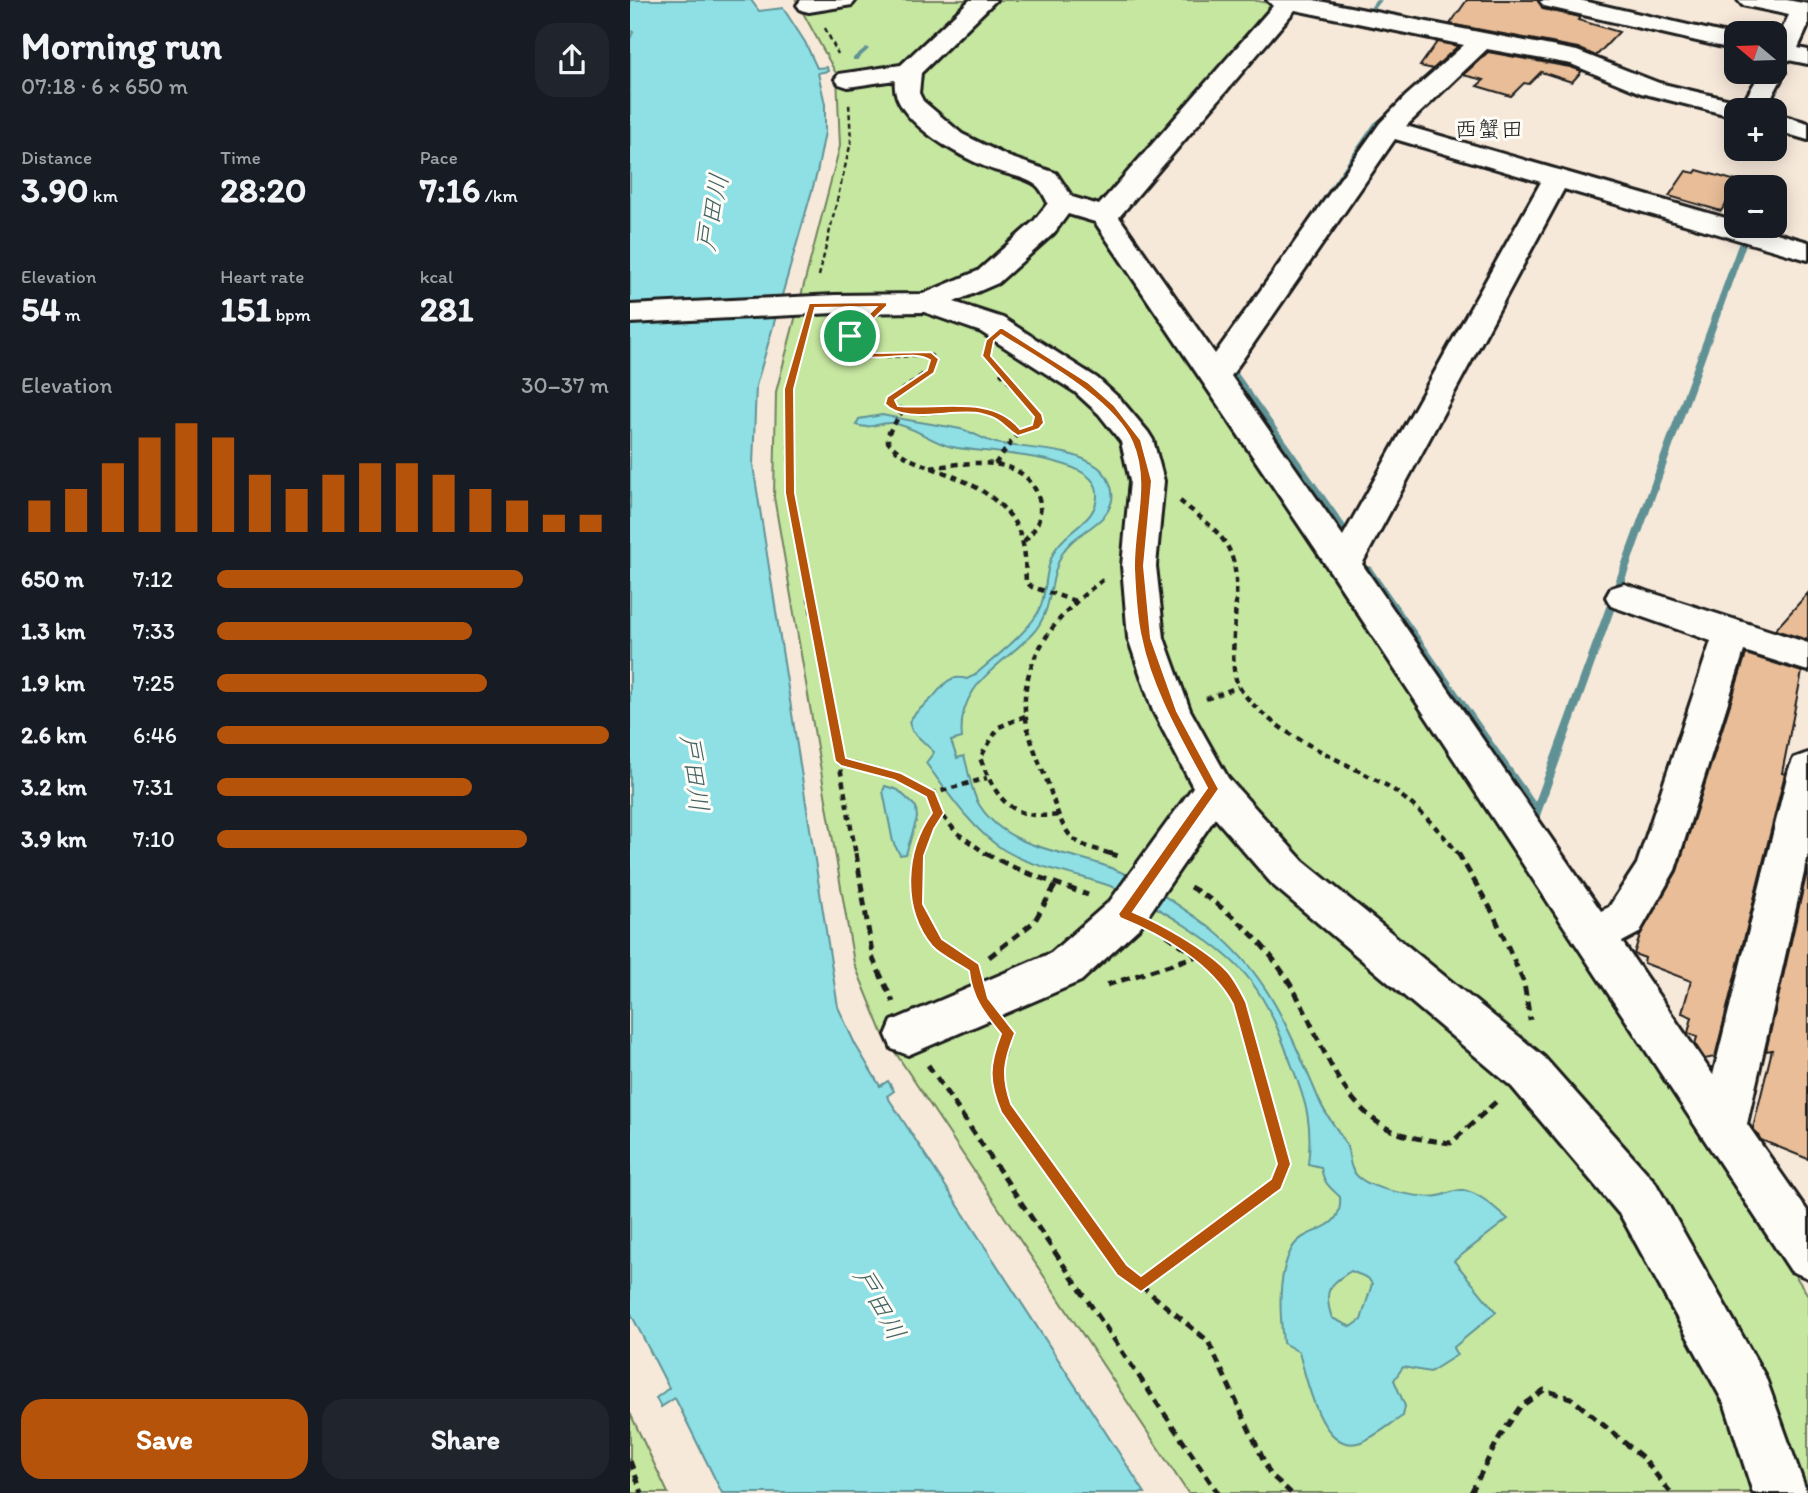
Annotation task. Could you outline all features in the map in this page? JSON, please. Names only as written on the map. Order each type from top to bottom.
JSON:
[{"type":"street","points":[[809,5],[844,0]]},
{"type":"street","points":[[848,79],[909,71],[985,0]]},
{"type":"street","points":[[1750,0],[1805,10],[1787,52]]},
{"type":"street","points":[[1105,216],[1287,1],[1577,58],[1650,88],[1724,106]]},
{"type":"street","points":[[1552,1],[1724,40]]},
{"type":"street","points":[[1215,376],[1389,129],[1415,101],[1482,41]]},
{"type":"street","points":[[909,71],[906,93],[912,105],[953,139],[1000,163],[1046,178],[1062,203],[1105,216],[1344,565],[1808,1254]]},
{"type":"street","points":[[1787,125],[1808,132]]},
{"type":"street","points":[[1389,129],[1808,251]]},
{"type":"street","points":[[1344,565],[1557,177]]},
{"type":"street","points":[[927,303],[988,277],[1044,226],[1062,203]]},
{"type":"street","points":[[988,277],[996,328]]},
{"type":"street","points":[[630,314],[927,303],[996,328],[1086,385],[1110,407],[1137,440],[1147,481],[1139,566],[1146,638],[1172,711],[1214,789],[1288,873],[1528,1072],[1638,1199],[1747,1394],[1780,1493]]},
{"type":"street","points":[[1624,597],[1808,657]]},
{"type":"street","points":[[1593,936],[1624,919],[1655,870],[1731,634]]},
{"type":"street","points":[[1723,1130],[1808,769]]},
{"type":"street","points":[[908,1035],[1066,967],[1134,901],[1214,789]]},
{"type":"path","points":[[809,5],[832,40],[848,79],[851,142],[800,306],[789,389],[790,493],[841,761],[873,959],[908,1035],[1218,1493]]},
{"type":"path","points":[[884,304],[850,336],[855,350],[876,356],[931,355],[934,359],[931,371],[891,399],[890,404],[903,410],[981,410],[1007,419],[1018,433]]},
{"type":"path","points":[[995,464],[1018,433],[1040,423],[1039,416],[987,356],[996,328]]},
{"type":"path","points":[[903,410],[888,434],[888,442],[895,452],[912,463],[965,482],[1006,509],[1019,528],[1023,542],[1026,582],[1076,601]]},
{"type":"path","points":[[930,468],[977,463],[995,464],[1022,474],[1040,496],[1041,517],[1035,532],[1023,542]]},
{"type":"path","points":[[1026,716],[999,727],[980,758],[987,778],[992,791],[1009,808],[1024,816],[1041,819],[1061,815]]},
{"type":"path","points":[[841,761],[897,776],[931,794],[939,813],[958,834],[977,848],[1056,884],[1134,901],[1155,926],[1222,974],[1231,987],[1239,1002],[1284,1164],[1276,1184],[1141,1285]]},
{"type":"path","points":[[931,794],[987,778]]},
{"type":"path","points":[[939,813],[929,826],[918,856],[917,904],[937,943],[975,968],[977,988],[984,1002],[1008,1033],[997,1071],[997,1084],[1006,1108],[1122,1270],[1208,1340],[1270,1474],[1292,1493]]},
{"type":"path","points":[[985,960],[1034,922],[1056,884]]},
{"type":"path","points":[[1471,1493],[1499,1438],[1520,1407],[1544,1390],[1571,1398],[1642,1457],[1671,1493]]},
{"type":"path","points":[[630,1461],[642,1493]]},
{"type":"green space","points":[[796,0],[1253,0],[1272,4],[1092,215],[1808,1295],[1808,1493],[1188,1493],[883,1034],[854,963],[774,497],[776,392],[840,146],[837,75]]},
{"type":"green space","points":[[630,1413],[668,1493],[630,1493]]},
{"type":"water","name":"戸田川","points":[[630,0],[751,0],[759,11],[783,8],[805,42],[817,68],[827,67],[828,71],[818,73],[825,104],[825,132],[817,173],[756,386],[753,465],[838,1007],[855,1044],[880,1086],[888,1081],[894,1091],[887,1096],[1145,1493],[722,1493],[675,1398],[661,1407],[656,1398],[669,1388],[630,1312],[630,39],[633,32],[630,30]]},
{"type":"water","points":[[882,415],[961,429],[996,443],[1075,456],[1098,467],[1105,474],[1112,491],[1109,509],[1097,523],[1067,546],[1058,564],[1040,624],[974,690],[966,704],[962,720],[962,738],[951,741],[957,758],[964,756],[977,801],[992,821],[1023,841],[1094,862],[1133,878],[1154,889],[1219,935],[1257,976],[1272,999],[1323,1108],[1347,1147],[1352,1168],[1357,1176],[1367,1183],[1410,1195],[1430,1197],[1460,1190],[1469,1192],[1508,1219],[1454,1261],[1496,1312],[1453,1348],[1457,1355],[1430,1372],[1403,1367],[1394,1380],[1405,1406],[1403,1416],[1366,1440],[1347,1443],[1335,1437],[1318,1412],[1299,1352],[1283,1343],[1283,1272],[1291,1250],[1305,1236],[1335,1218],[1340,1197],[1325,1181],[1321,1167],[1308,1164],[1310,1137],[1305,1102],[1279,1032],[1257,990],[1239,967],[1225,955],[1157,908],[1110,886],[1018,857],[993,842],[961,810],[926,763],[934,752],[912,731],[909,722],[949,680],[967,679],[975,675],[1012,643],[1037,615],[1043,599],[1049,563],[1055,550],[1093,510],[1097,492],[1091,479],[1077,470],[1057,463],[952,447],[892,423],[866,427],[856,425],[859,419]],"holes":[[[1351,1271],[1368,1278],[1372,1284],[1361,1320],[1351,1327],[1332,1318],[1328,1295],[1337,1280]]]},
{"type":"water","points":[[885,786],[898,790],[916,807],[917,818],[906,854],[900,855],[893,842],[883,791]]},
{"type":"building","points":[[1467,0],[1538,0],[1543,9],[1580,17],[1578,20],[1619,32],[1596,56],[1578,48],[1450,24]]},
{"type":"building","points":[[1437,42],[1458,46],[1433,69],[1420,66]]},
{"type":"building","points":[[1488,52],[1582,71],[1572,82],[1541,72],[1511,96],[1477,86],[1484,80],[1463,75]]},
{"type":"building","points":[[1697,170],[1724,178],[1724,206],[1721,211],[1669,196],[1686,171],[1695,173]]},
{"type":"building","points":[[1808,593],[1808,640],[1775,630]]},
{"type":"building","points":[[1746,654],[1802,672],[1782,773],[1785,774],[1715,1057],[1705,1059],[1695,1044],[1697,1037],[1688,1033],[1692,1017],[1682,1013],[1691,981],[1644,963],[1645,958],[1634,954],[1640,935],[1677,871]]},
{"type":"building","points":[[1808,867],[1808,1159],[1761,1140],[1753,1128],[1772,1050],[1766,1051]]},
{"type":"waterway","points":[[1370,12],[1379,0]]},
{"type":"waterway","points":[[855,59],[866,49]]},
{"type":"waterway","points":[[1311,220],[1377,125],[1396,108]]},
{"type":"waterway","points":[[1368,569],[1536,813],[1742,244]]},
{"type":"waterway","points":[[1234,374],[1348,535]]},
{"type":"district","name":"西蟹田","points":[[1489,129]]},
{"type":"route","points":[[884,304],[850,336],[855,350],[863,354],[922,354],[931,355],[934,359],[935,364],[931,371],[897,392],[891,399],[890,404],[895,409],[981,410],[1007,419],[1018,433],[1040,423],[1039,416],[987,356],[986,349],[990,340],[1001,330],[1086,385],[1110,407],[1137,440],[1147,481],[1139,566],[1146,638],[1172,711],[1214,789],[1125,914],[1155,926],[1222,974],[1231,987],[1239,1002],[1284,1164],[1276,1184],[1141,1285],[1122,1270],[1006,1108],[997,1084],[997,1071],[1008,1033],[984,1002],[977,988],[975,968],[937,943],[917,904],[918,856],[929,826],[939,813],[931,794],[897,776],[841,761],[790,493],[789,389],[812,305],[884,304]]}]
